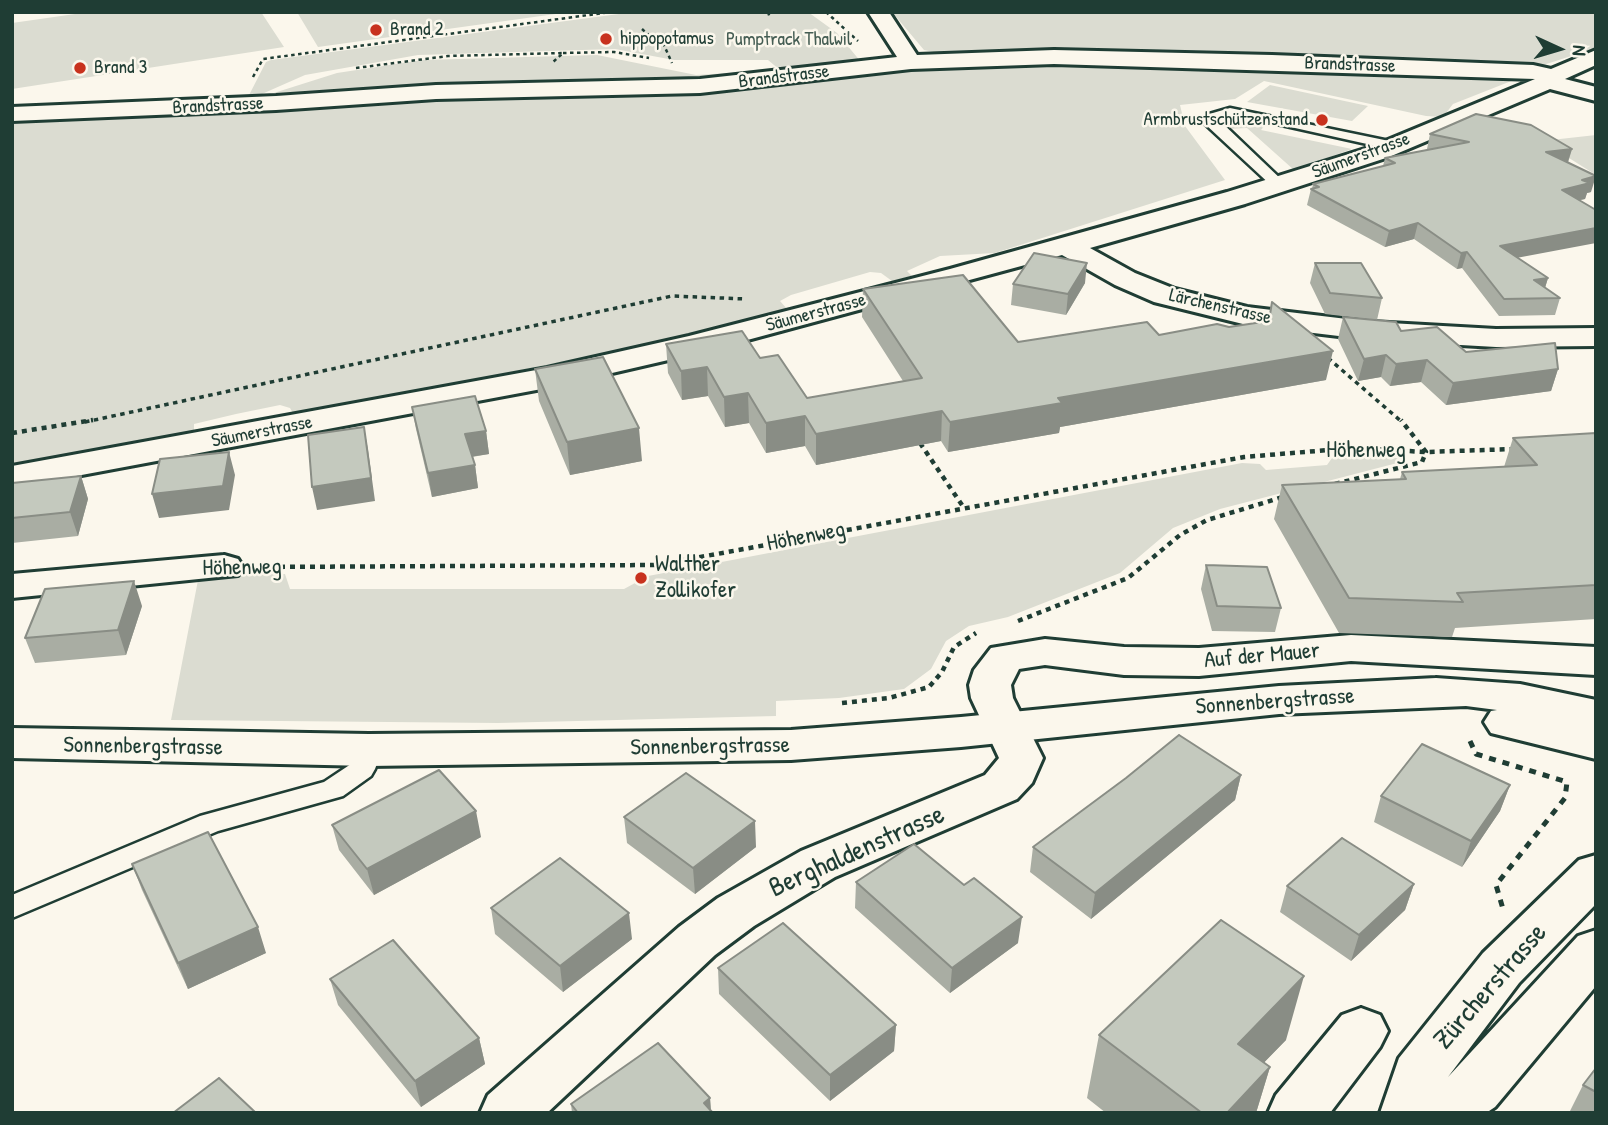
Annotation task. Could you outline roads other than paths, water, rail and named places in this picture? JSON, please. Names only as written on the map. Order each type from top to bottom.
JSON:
[{"type":"street","points":[[878,12],[911,62]]},
{"type":"street","name":"Brandstrasse","points":[[12,114],[238,105],[436,92],[700,86],[911,62],[1054,57],[1164,57],[1533,72],[1556,76]]},
{"type":"street","points":[[1556,76],[1596,57]]},
{"type":"street","name":"Säumerstrasse","points":[[12,477],[624,362],[1279,185],[1394,146],[1556,76],[1596,72]]},
{"type":"street","points":[[1556,76],[1596,94]]},
{"type":"street","name":"Lärchenstrasse","points":[[1065,245],[1125,279],[1164,296],[1288,323],[1496,338],[1596,337]]},
{"type":"street","name":"Höhenweg","points":[[12,586],[224,568]]},
{"type":"street","name":"Auf der Mauer","points":[[1008,726],[992,698],[990,685],[995,670],[1006,658],[1022,654],[1045,652],[1124,660],[1199,662],[1351,648],[1596,661]]},
{"type":"street","name":"Sonnenbergstrasse","points":[[12,743],[369,750],[791,745],[1292,699],[1406,696],[1466,691],[1520,698],[1596,715]]},
{"type":"street","name":"Sonnenbergstrasse","points":[[1406,696],[1596,744]]},
{"type":"street","name":"Berghaldenstrasse","points":[[509,1113],[697,942],[736,912],[818,864],[976,800],[1001,787],[1016,772],[1021,758],[1008,726]]},
{"type":"street","name":"Zürcherstrasse","points":[[1408,1113],[1418,1075],[1501,968],[1596,873]]},
{"type":"street","points":[[1439,1113],[1475,1090],[1596,950]]},
{"type":"street","points":[[1296,1113],[1361,1031]]},
{"type":"lane","points":[[1279,185],[1212,124],[1210,121],[1214,115],[1230,112],[1250,114],[1394,146]]},
{"type":"lane","points":[[12,907],[210,823],[333,789],[362,769],[369,750]]},
{"type":"place","name":"Brand 2","points":[[376,30]]},
{"type":"place","name":"hippopotamus","points":[[606,39]]},
{"type":"place","name":"Brand 3","points":[[80,68]]},
{"type":"place","name":"Armbrustschützenstand","points":[[1322,120]]},
{"type":"place","name":"Walther Zollikofer","points":[[641,578]]},
{"type":"park label","name":"Pumptrack Thalwil","points":[[789,40]]}]
